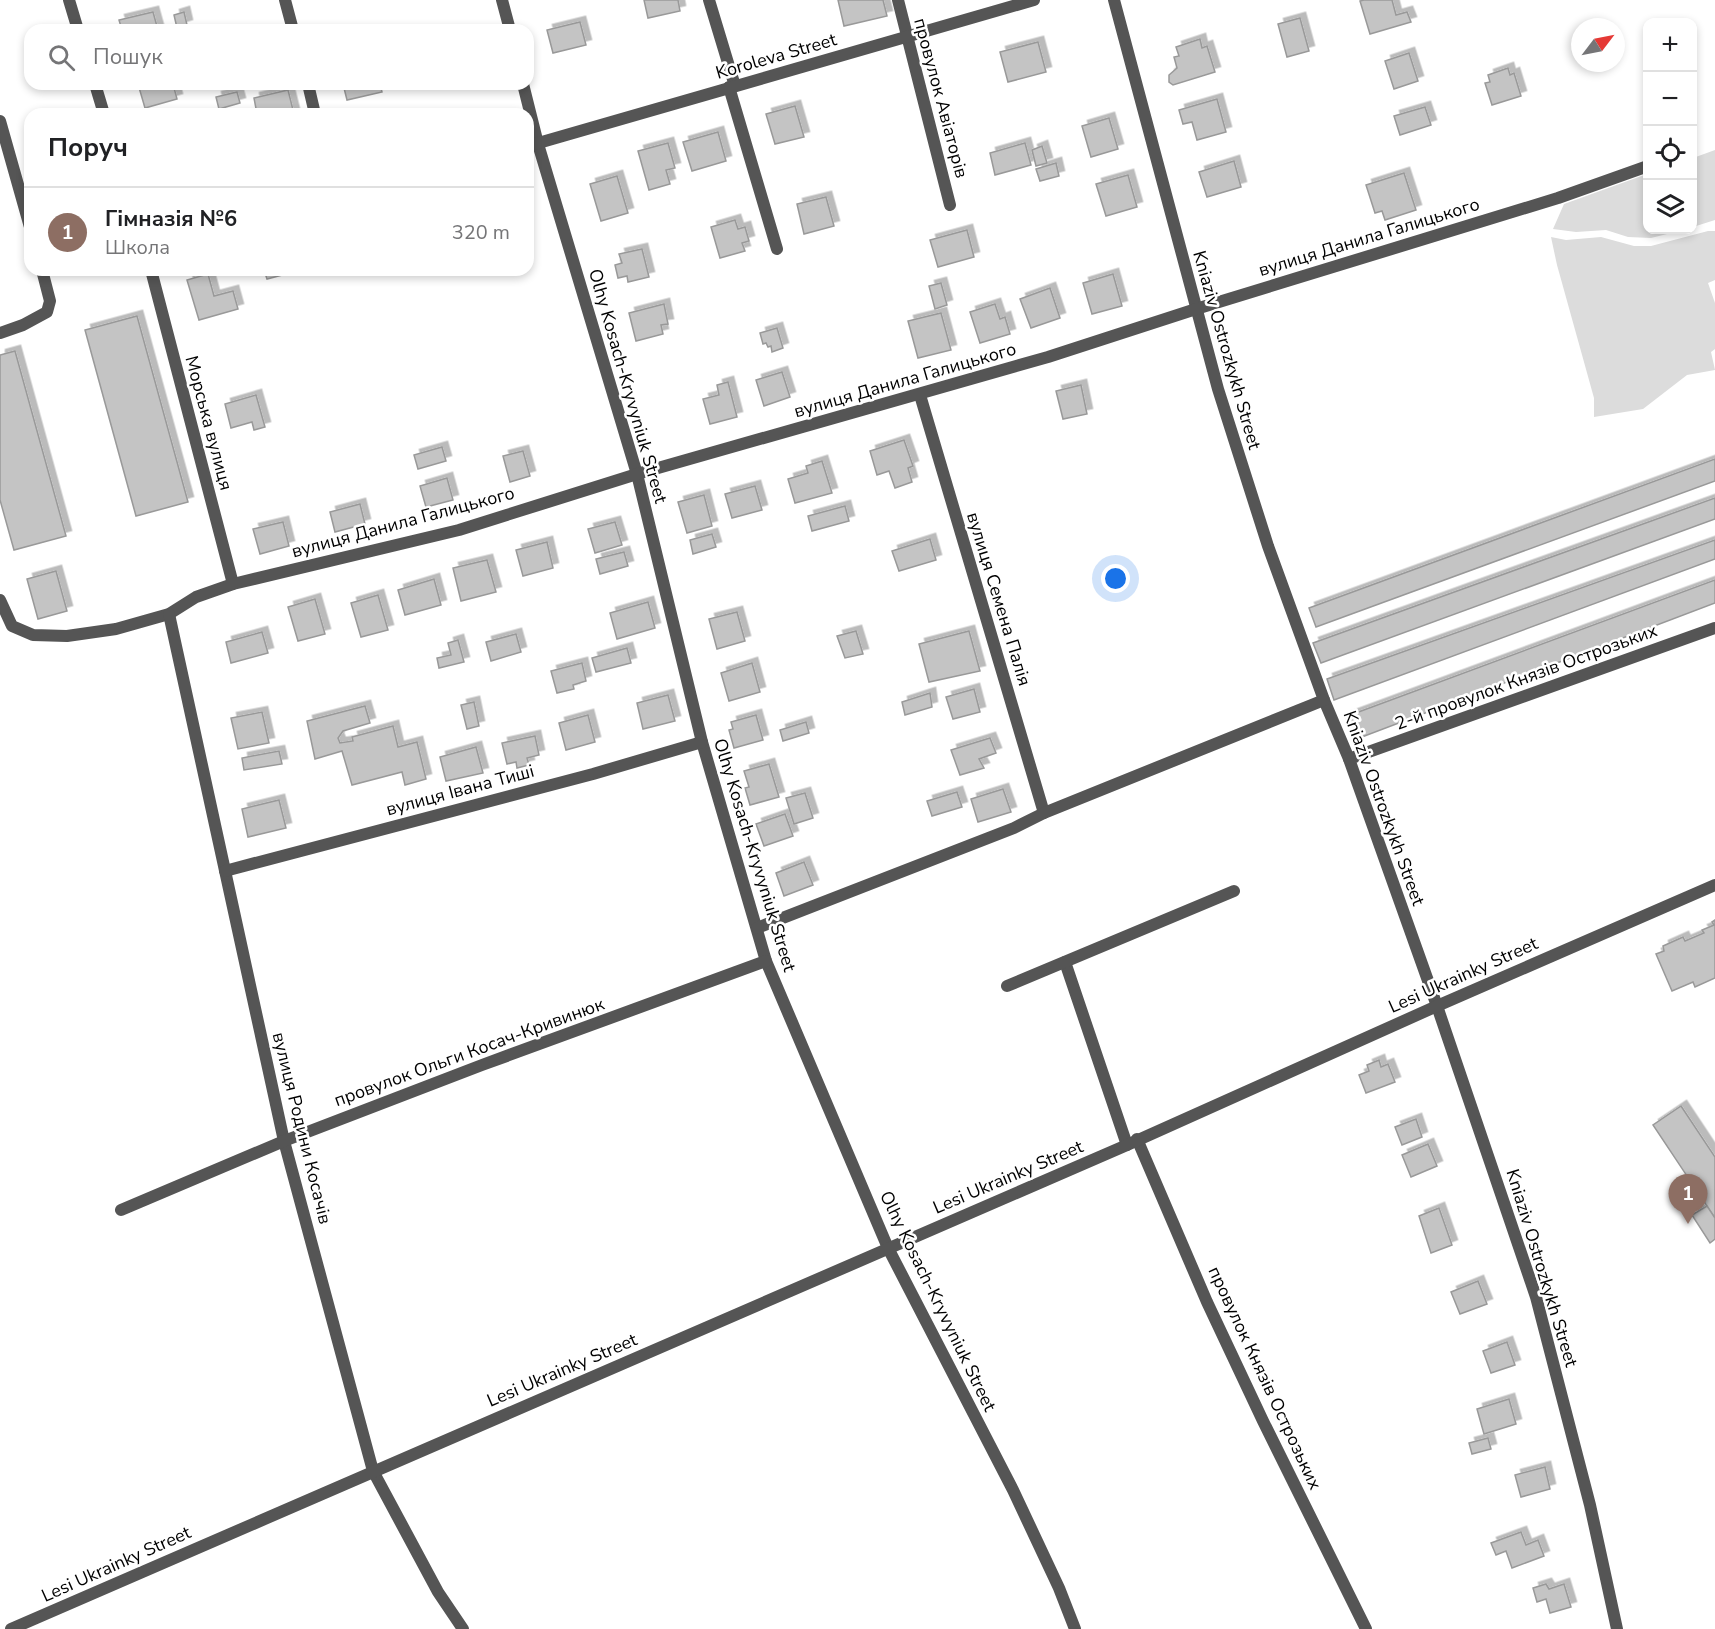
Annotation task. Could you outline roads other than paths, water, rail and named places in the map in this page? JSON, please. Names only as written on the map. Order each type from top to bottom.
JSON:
[{"type":"street","points":[[69,0],[76,24]]},
{"type":"street","points":[[285,0],[291,24]]},
{"type":"street","points":[[502,0],[508,24]]},
{"type":"street","points":[[709,0],[777,249]]},
{"type":"street","name":"провулок Авіаторів","points":[[898,0],[950,205]]},
{"type":"street","name":"Koroleva Street","points":[[534,145],[1034,0]]},
{"type":"street","name":"Kniaziv Ostrozkykh Street","points":[[1114,0],[1218,389],[1268,546],[1324,700],[1349,759],[1437,1006],[1536,1297],[1590,1504],[1617,1629]]},
{"type":"street","points":[[97,90],[102,108]]},
{"type":"street","points":[[309,90],[314,108]]},
{"type":"street","name":"Olhy Kosach-Kryvyniuk Street","points":[[524,90],[527,108]]},
{"type":"street","points":[[0,121],[24,206]]},
{"type":"street","name":"Olhy Kosach-Kryvyniuk Street","points":[[534,148],[637,474],[702,742],[766,961],[888,1248],[1013,1490],[1059,1588],[1075,1629]]},
{"type":"street","name":"вулиця Данила Галицького","points":[[0,600],[12,626],[33,635],[67,636],[116,629],[169,614],[196,597],[233,584],[459,530],[637,474],[1048,357],[1558,198],[1643,167]]},
{"type":"street","points":[[0,333],[23,325],[47,312],[50,301],[44,276]]},
{"type":"street","name":"Морська вулиця","points":[[153,276],[233,584]]},
{"type":"street","name":"вулиця Семена Палія","points":[[920,395],[1044,813]]},
{"type":"street","name":"вулиця Родини Косачів","points":[[169,614],[284,1142],[373,1471],[438,1592],[463,1629]]},
{"type":"street","name":"2-й провулок Князів Острозьких","points":[[1349,759],[1715,628]]},
{"type":"street","points":[[757,928],[1014,828],[1044,813],[1324,700]]},
{"type":"street","name":"вулиця Івана Тиші","points":[[225,871],[593,774],[702,742]]},
{"type":"street","name":"Lesi Ukrainky Street","points":[[11,1629],[1132,1142],[1715,885]]},
{"type":"street","points":[[1007,986],[1234,891]]},
{"type":"street","name":"провулок Ольги Косач-Кривинюк","points":[[121,1210],[284,1142],[482,1065],[766,961]]},
{"type":"street","points":[[1065,962],[1132,1142]]},
{"type":"street","name":"провулок Князів Острозьких","points":[[1132,1142],[1366,1629]]},
{"type":"place","name":"Гімназія №6","points":[[1688,1224]]}]
